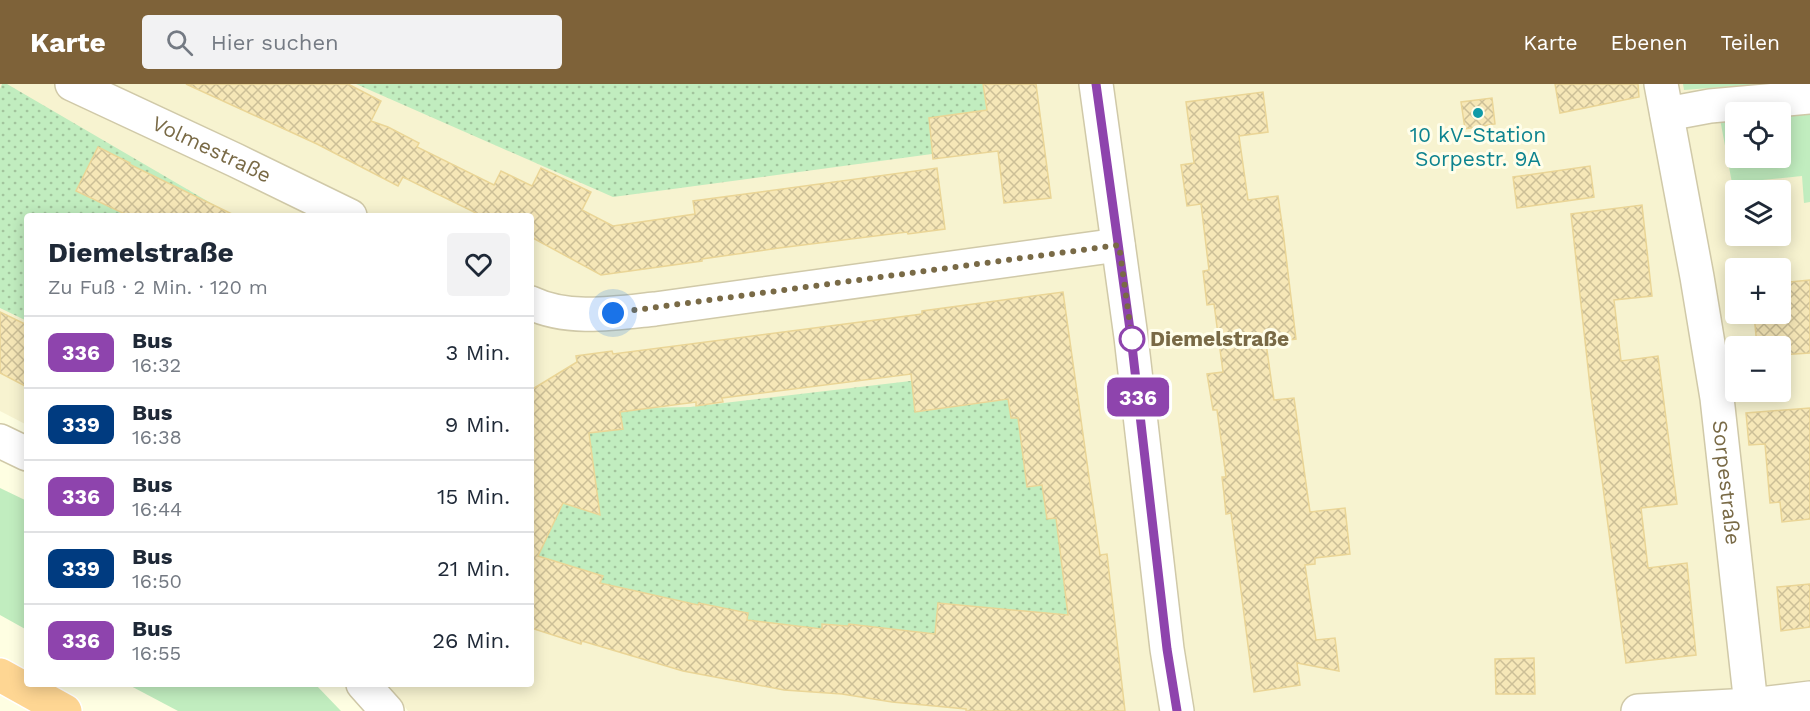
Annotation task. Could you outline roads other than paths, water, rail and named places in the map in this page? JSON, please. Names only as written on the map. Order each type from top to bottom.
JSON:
[{"type":"highway","points":[[0,675],[65,711]]},
{"type":"street","name":"Volmestraße","points":[[72,84],[344,213]]},
{"type":"street","points":[[1096,84],[1131,337],[1167,649],[1177,711]]},
{"type":"street","points":[[1664,99],[1710,106],[1810,97]]},
{"type":"street","name":"Sorpestraße","points":[[1664,99],[1717,398],[1750,705]]},
{"type":"street","points":[[535,311],[592,315],[655,309],[1119,245]]},
{"type":"street","points":[[0,441],[24,453]]},
{"type":"street","points":[[366,687],[387,711]]},
{"type":"street","points":[[1638,711],[1750,705],[1810,698]]},
{"type":"place","name":"10 kV-Station Sorpestr. 9A","points":[[1478,113]]},
{"type":"place","name":"Diemelstraße","points":[[1132,339]]}]
